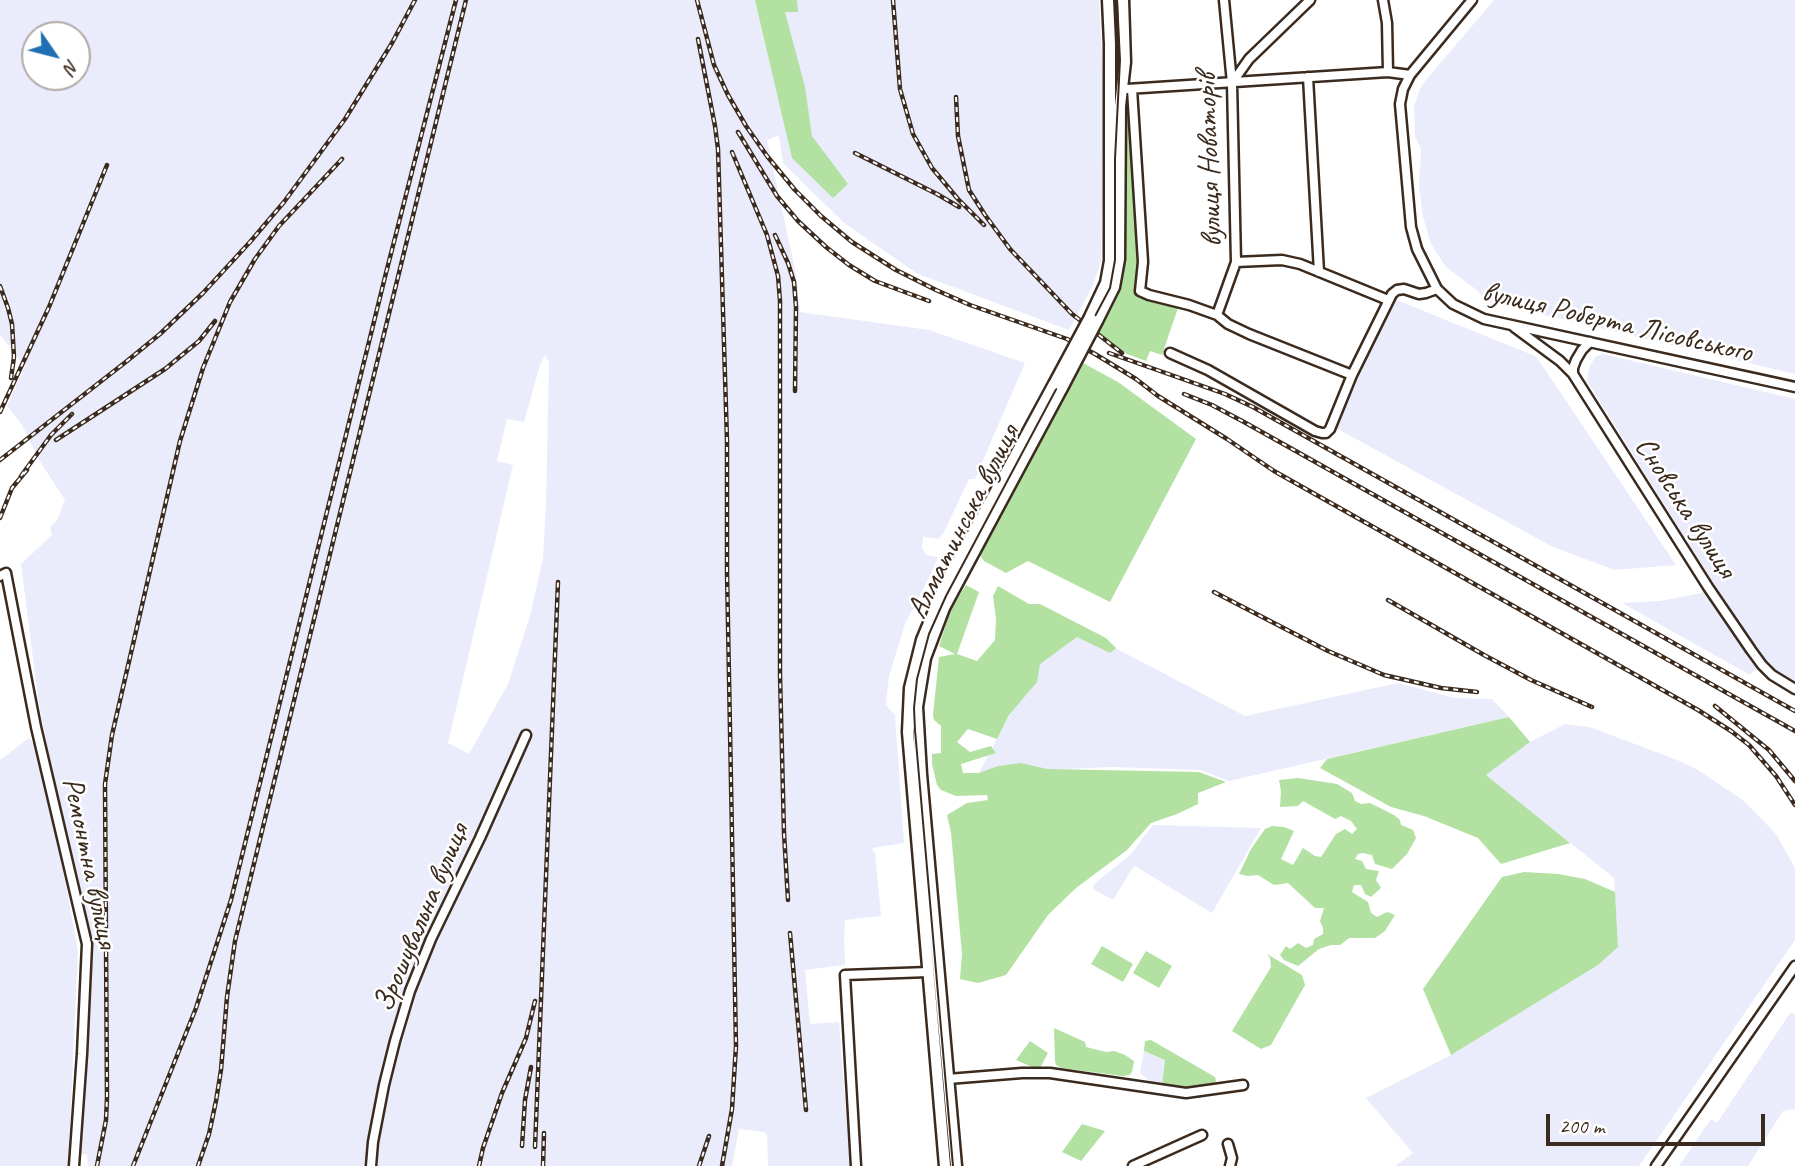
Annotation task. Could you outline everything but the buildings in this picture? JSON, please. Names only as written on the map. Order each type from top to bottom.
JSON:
[{"type":"street","name":"Алматинська вулиця","points":[[1094,319],[1110,261],[1108,0]]},
{"type":"street","name":"Алматинська вулиця","points":[[1123,0],[1127,89],[1143,262],[1140,290],[1217,315]]},
{"type":"street","name":"вулиця Новаторів","points":[[1217,315],[1236,262],[1232,82],[1224,0]]},
{"type":"street","points":[[1232,82],[1248,59],[1310,0]]},
{"type":"street","points":[[1383,0],[1387,23],[1388,72]]},
{"type":"street","points":[[1170,353],[1208,370],[1315,431],[1326,433],[1330,429],[1352,374],[1388,300],[1397,290],[1404,289],[1419,294],[1437,289],[1417,249],[1411,227],[1400,104],[1410,75],[1472,0]]},
{"type":"street","points":[[1110,90],[1388,72],[1410,75]]},
{"type":"street","points":[[1308,77],[1320,271]]},
{"type":"street","name":"Алматинська вулиця","points":[[956,1166],[916,713],[920,683],[933,633],[951,593],[1094,319],[1108,301],[1118,271],[1120,106],[1127,89]]},
{"type":"street","points":[[1236,262],[1282,260],[1300,264],[1388,300]]},
{"type":"street","name":"вулиця Роберта Лісовського","points":[[1437,289],[1453,304],[1484,319],[1795,387]]},
{"type":"street","points":[[1217,315],[1228,324],[1249,334],[1352,374]]},
{"type":"street","name":"Сновська вулиця","points":[[1511,325],[1560,361],[1573,374],[1702,578],[1762,665],[1795,689]]},
{"type":"street","points":[[1573,374],[1576,360],[1590,342]]},
{"type":"street","name":"Алматинська вулиця","points":[[945,1166],[908,732],[912,675],[922,640],[944,587],[1058,386]]},
{"type":"street","name":"Ремонтна вулиця","points":[[3,574],[87,944],[74,1166]]},
{"type":"street","name":"Зрошувальна вулиця","points":[[371,1166],[384,1085],[410,990],[526,735]]},
{"type":"street","points":[[1656,1166],[1795,966]]},
{"type":"street","points":[[856,1166],[845,975],[928,972]]},
{"type":"street","points":[[948,1080],[1050,1073],[1186,1093],[1243,1085]]},
{"type":"street","points":[[1133,1166],[1202,1135]]},
{"type":"street","points":[[1228,1144],[1232,1158],[1230,1166]]},
{"type":"shaded area","points":[[0,0],[1099,0],[1104,90],[1101,263],[1092,287],[1069,330],[918,274],[844,223],[783,163],[779,135],[767,140],[796,274],[800,312],[929,330],[1025,363],[975,479],[969,479],[944,532],[939,539],[923,537],[922,548],[926,555],[938,557],[905,624],[889,676],[886,705],[895,715],[904,843],[872,848],[875,854],[881,916],[845,920],[845,965],[805,970],[810,1024],[839,1022],[850,1166],[768,1166],[767,1135],[764,1132],[739,1129],[732,1166],[88,1166],[87,1155],[78,1153],[91,952],[38,698],[21,564],[52,535],[50,527],[57,520],[65,500],[39,460],[22,425],[7,406],[25,366],[0,335]],"holes":[[[545,355],[549,362],[543,558],[530,616],[508,684],[469,754],[448,743],[513,465],[497,461],[507,419],[524,422]]]},
{"type":"shaded area","points":[[1494,0],[1795,0],[1795,374],[1485,301],[1478,291],[1446,267],[1431,244],[1423,217],[1419,187],[1421,149],[1415,137],[1414,106],[1426,80]]},
{"type":"shaded area","points":[[1394,299],[1535,356],[1676,565],[1614,570],[1551,546],[1336,428]]},
{"type":"shaded area","points":[[1603,354],[1795,399],[1795,683],[1773,670],[1765,660],[1750,675],[1622,603],[1660,601],[1701,593],[1716,587],[1587,381],[1589,368],[1595,357]]},
{"type":"shaded area","points":[[1060,619],[1245,716],[1398,683],[1455,698],[1492,699],[1509,717],[1229,781],[1200,770],[1112,767],[979,773]]},
{"type":"shaded area","points":[[1565,724],[1589,727],[1677,760],[1698,770],[1744,801],[1776,834],[1795,868],[1795,940],[1639,1166],[1395,1166],[1413,1153],[1366,1098],[1451,1055],[1598,965],[1618,947],[1614,878],[1486,775],[1530,742]]},
{"type":"shaded area","points":[[29,738],[34,744],[67,889],[78,952],[68,1166],[0,1166],[0,760]]},
{"type":"shaded area","points":[[1153,825],[1261,828],[1212,913],[1135,866],[1113,900],[1093,889],[1093,885],[1131,854]]},
{"type":"shaded area","points":[[1790,1013],[1795,1014],[1795,1109],[1783,1111],[1748,1166],[1679,1166],[1711,1119],[1717,1123]]},
{"type":"shaded area","points":[[1144,1051],[1165,1060],[1162,1085],[1151,1082],[1140,1073]]},
{"type":"green space","points":[[755,0],[797,0],[798,12],[785,12],[805,87],[812,136],[848,184],[833,198],[792,158]]},
{"type":"green space","points":[[1129,98],[1138,267],[1136,291],[1141,296],[1179,305],[1162,355],[1150,351],[1146,361],[1127,354],[1095,330],[1105,314],[1125,107]]},
{"type":"green space","points":[[1083,363],[1118,382],[1196,439],[1110,602],[1028,561],[1006,573],[984,561],[979,552]]},
{"type":"green space","points":[[966,585],[979,592],[957,654],[977,661],[995,640],[993,596],[998,586],[1029,604],[1040,604],[1106,638],[1116,648],[1110,653],[1077,637],[1040,664],[1037,682],[1009,715],[997,739],[968,729],[957,742],[970,752],[991,746],[996,753],[961,764],[963,773],[979,773],[998,766],[1021,763],[1047,769],[1199,772],[1226,782],[1198,793],[1198,804],[1151,823],[1127,850],[1076,888],[1048,915],[1006,975],[978,983],[960,979],[962,954],[947,815],[967,803],[988,800],[987,795],[956,796],[941,790],[937,785],[932,764],[932,754],[941,753],[941,726],[934,720],[933,715],[939,657],[955,654],[939,646],[951,609]]},
{"type":"green space","points":[[1509,717],[1530,742],[1486,775],[1570,843],[1501,864],[1478,838],[1424,816],[1391,807],[1320,768],[1327,759]]},
{"type":"green space","points":[[1298,778],[1337,784],[1352,793],[1355,801],[1361,804],[1370,803],[1394,815],[1401,825],[1413,830],[1416,838],[1407,854],[1392,869],[1375,864],[1372,855],[1358,854],[1355,859],[1362,861],[1366,869],[1379,871],[1376,880],[1381,888],[1371,897],[1365,894],[1361,885],[1354,885],[1352,892],[1368,902],[1371,913],[1377,917],[1387,912],[1395,915],[1385,931],[1375,938],[1349,938],[1340,945],[1319,949],[1298,966],[1284,960],[1280,955],[1286,946],[1290,949],[1298,943],[1306,948],[1313,945],[1314,939],[1323,934],[1320,921],[1324,908],[1315,908],[1288,883],[1274,885],[1258,875],[1239,874],[1251,849],[1265,829],[1272,826],[1294,831],[1281,859],[1293,865],[1303,848],[1321,857],[1336,834],[1345,829],[1352,834],[1357,829],[1351,821],[1341,816],[1335,819],[1303,801],[1298,806],[1280,807],[1279,780]]},
{"type":"green space","points":[[1524,872],[1585,879],[1615,892],[1618,947],[1598,965],[1451,1055],[1423,989],[1502,877]]},
{"type":"green space","points":[[1102,946],[1133,964],[1123,982],[1091,964]]},
{"type":"green space","points":[[1146,951],[1172,966],[1159,988],[1133,973]]},
{"type":"green space","points":[[1267,954],[1302,975],[1305,985],[1271,1045],[1261,1049],[1232,1031],[1271,967]]},
{"type":"green space","points":[[1054,1028],[1085,1042],[1086,1047],[1125,1055],[1134,1061],[1132,1072],[1123,1076],[1056,1065]]},
{"type":"green space","points":[[1151,1040],[1215,1077],[1216,1081],[1213,1085],[1189,1087],[1162,1085],[1165,1060],[1144,1051],[1145,1041]]},
{"type":"green space","points":[[1030,1041],[1048,1053],[1039,1070],[1016,1060]]},
{"type":"green space","points":[[1082,1124],[1105,1131],[1081,1161],[1062,1152]]},
{"type":"tram line","points":[[953,1166],[915,730],[917,679],[929,634],[946,596],[1110,288],[1115,260],[1115,159],[1120,60],[1117,0]]},
{"type":"railway","points":[[0,460],[160,334],[250,242],[284,202],[345,119],[415,0]]},
{"type":"railway","points":[[133,1166],[196,1008],[231,900],[456,0]]},
{"type":"railway","points":[[198,1166],[216,1101],[235,941],[466,0]]},
{"type":"railway","points":[[697,0],[714,65],[746,126],[795,190],[852,242],[896,270],[936,290],[970,305],[1067,339],[1095,354],[1274,471],[1698,710],[1749,745],[1776,776],[1795,805]]},
{"type":"railway","points":[[893,0],[900,89],[913,134],[932,168],[984,225]]},
{"type":"railway","points":[[698,39],[718,149],[727,441],[736,1046],[732,1109],[722,1166]]},
{"type":"railway","points":[[956,97],[958,136],[969,190],[985,215],[1010,249],[1072,314],[1122,353]]},
{"type":"railway","points":[[738,132],[777,196],[798,221],[826,247],[875,281],[929,301]]},
{"type":"railway","points":[[732,152],[767,235],[778,276],[780,301],[780,675],[788,900]]},
{"type":"railway","points":[[855,153],[959,207]]},
{"type":"railway","points":[[97,1166],[106,1120],[107,1097],[105,784],[112,735],[180,441],[203,368],[230,302],[255,259],[279,226],[342,159]]},
{"type":"railway","points":[[0,412],[49,307],[107,165]]},
{"type":"railway","points":[[775,235],[794,282],[795,391]]},
{"type":"railway","points":[[0,286],[12,324],[14,357],[11,378]]},
{"type":"railway","points":[[56,440],[165,369],[199,341],[215,321]]},
{"type":"railway","points":[[1109,353],[1225,394],[1253,407],[1795,711]]},
{"type":"railway","points":[[1184,394],[1244,422],[1795,731]]},
{"type":"railway","points":[[21,476],[51,435],[72,414]]},
{"type":"railway","points":[[0,518],[12,488],[27,470]]},
{"type":"railway","points":[[535,1147],[558,582]]},
{"type":"railway","points":[[1214,592],[1328,651],[1384,675],[1441,688],[1477,692]]},
{"type":"railway","points":[[1388,600],[1531,680],[1592,707]]},
{"type":"railway","points":[[1715,706],[1769,750],[1795,781]]},
{"type":"railway","points":[[790,933],[806,1110]]},
{"type":"railway","points":[[479,1166],[502,1093],[526,1038],[535,1001]]},
{"type":"railway","points":[[522,1146],[525,1100],[531,1067]]},
{"type":"railway","points":[[543,1166],[544,1133]]},
{"type":"railway","points":[[699,1166],[709,1136]]}]
